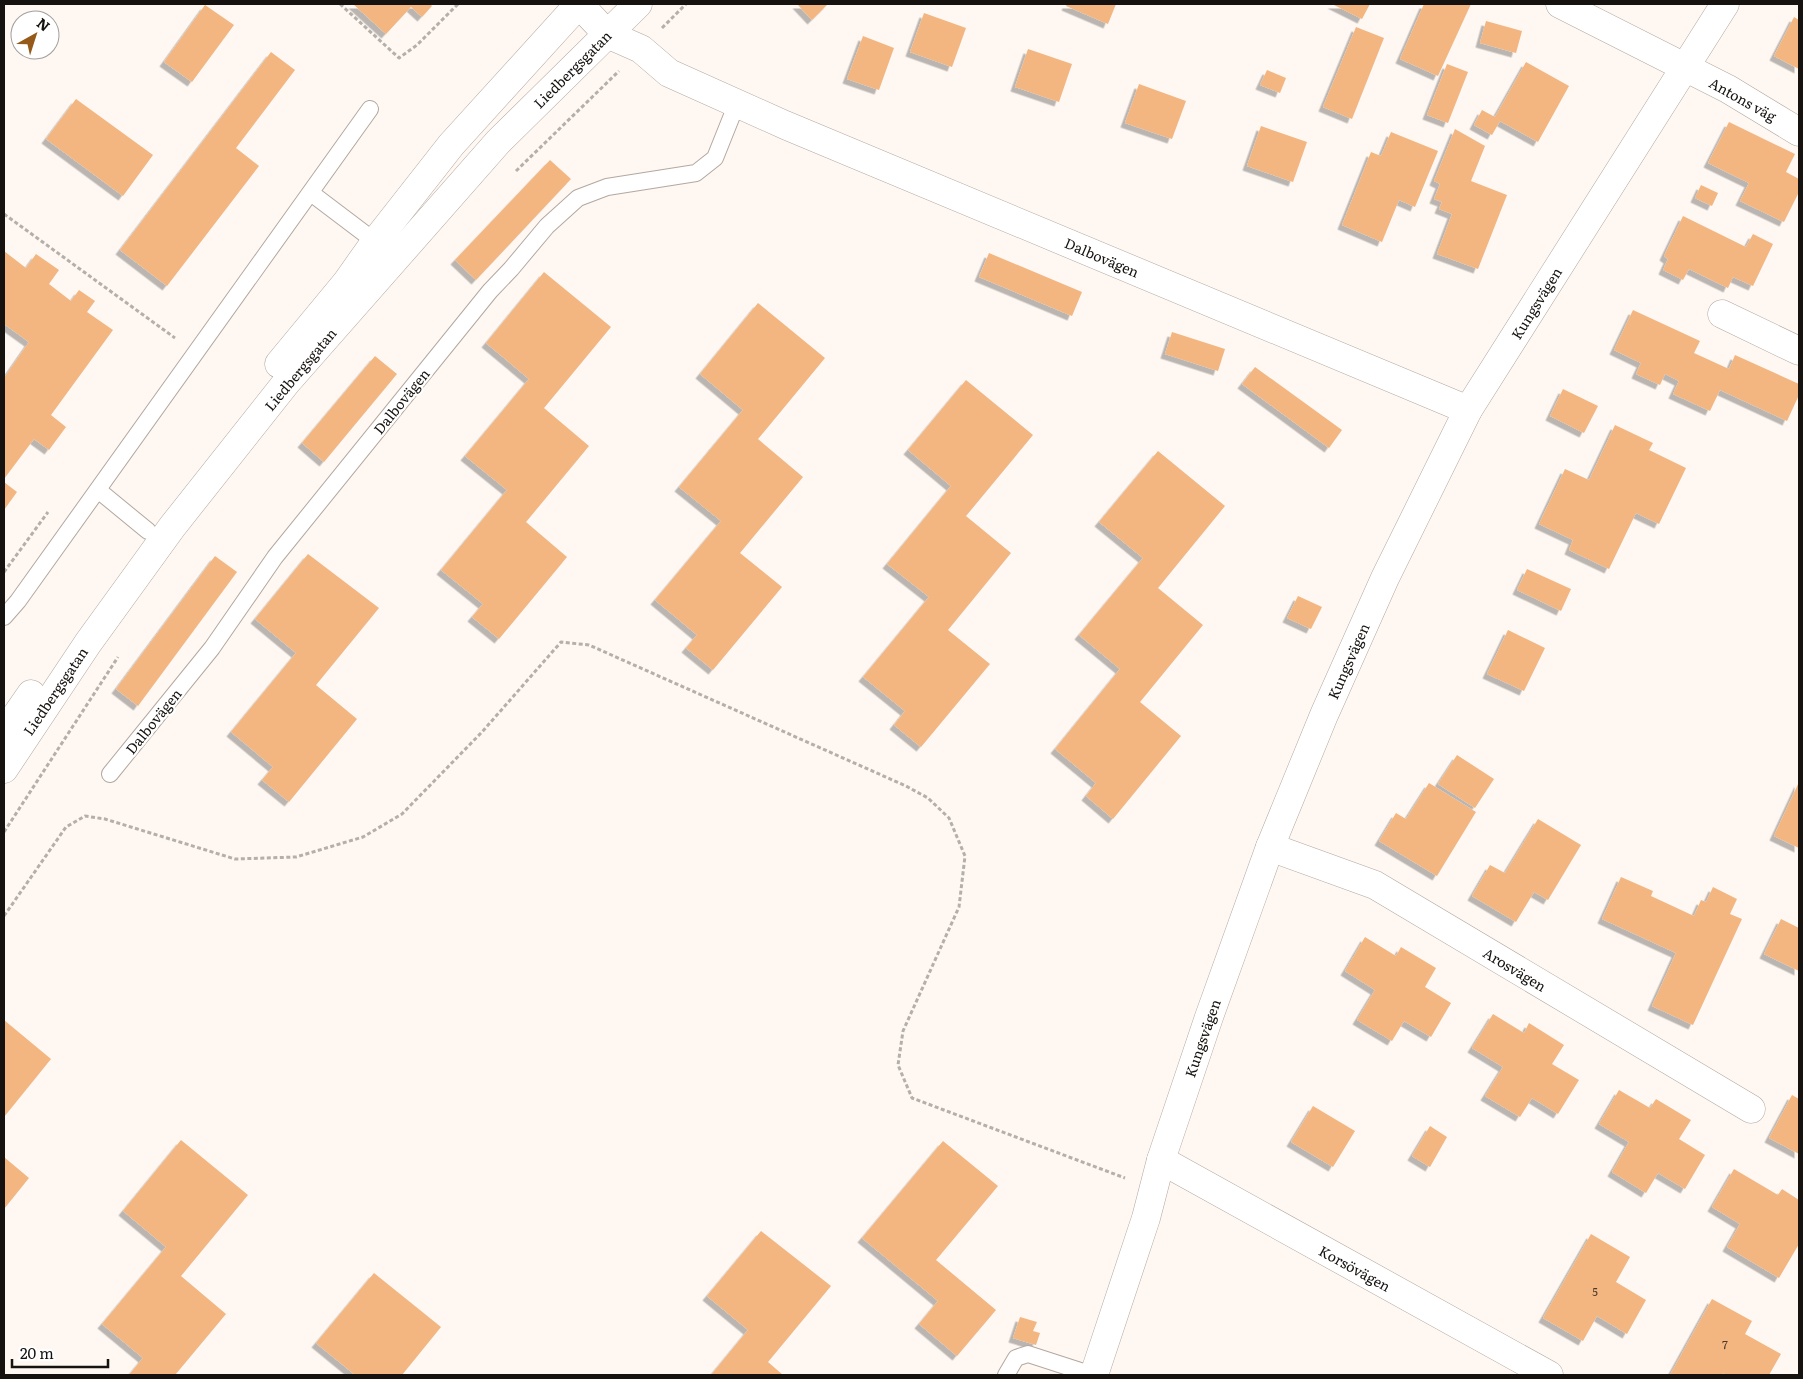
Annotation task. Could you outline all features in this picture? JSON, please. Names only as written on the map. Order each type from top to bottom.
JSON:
[{"type":"street","name":"Dalbovägen","points":[[579,4],[608,34],[641,49],[670,73],[736,103],[1468,410]]},
{"type":"street","name":"Liedbergsgatan","points":[[4,769],[88,643],[172,527],[286,383],[385,250],[451,145],[579,4]]},
{"type":"street","name":"Liedbergsgatan","points":[[4,733],[53,661],[148,531],[238,413],[346,283],[385,250],[638,4]]},
{"type":"street","name":"Antons väg","points":[[1560,4],[1595,11],[1686,69],[1728,89],[1799,132]]},
{"type":"street","name":"Kungsvägen","points":[[1094,1375],[1146,1218],[1161,1160],[1209,1017],[1270,847],[1324,715],[1385,578],[1468,410],[1652,118],[1686,69],[1725,4]]},
{"type":"street","points":[[1722,314],[1799,351]]},
{"type":"street","name":"Arosvägen","points":[[1270,847],[1375,885],[1752,1109]]},
{"type":"street","name":"Korsövägen","points":[[1161,1160],[1549,1375]]},
{"type":"lane","name":"Dalbovägen","points":[[110,774],[212,648],[275,557],[490,291],[547,226],[578,198],[607,187],[696,173],[715,158],[736,103]]},
{"type":"lane","points":[[4,616],[18,601],[370,109]]},
{"type":"lane","points":[[311,193],[385,250]]},
{"type":"lane","points":[[98,490],[148,531]]},
{"type":"lane","points":[[1006,1375],[1016,1358],[1028,1354],[1094,1375]]},
{"type":"path","points":[[340,4],[400,58],[417,45],[458,4]]},
{"type":"path","points":[[515,172],[686,4]]},
{"type":"path","points":[[4,214],[176,339],[171,347]]},
{"type":"path","points":[[4,572],[50,510]]},
{"type":"path","points":[[4,916],[66,827],[85,816],[105,819],[234,859],[296,857],[362,838],[402,814],[482,732],[561,642],[590,645],[897,782],[928,798],[949,818],[965,856],[959,907],[903,1031],[898,1065],[912,1098],[1154,1188]]},
{"type":"path","points":[[4,832],[122,651]]},
{"type":"building","points":[[353,4],[430,4],[432,6],[422,17],[411,7],[386,34]]},
{"type":"building","points":[[797,4],[828,4],[812,20]]},
{"type":"building","points":[[1067,4],[1116,4],[1108,24],[1066,6]]},
{"type":"building","points":[[1332,4],[1370,4],[1362,19]]},
{"type":"building","points":[[1424,4],[1471,4],[1438,76],[1400,59]]},
{"type":"building","points":[[205,5],[234,25],[192,82],[164,62]]},
{"type":"building","points":[[924,13],[966,28],[952,67],[910,52]]},
{"type":"building","points":[[1794,17],[1799,20],[1799,69],[1774,56]]},
{"type":"building","points":[[1486,21],[1522,31],[1516,53],[1480,43]]},
{"type":"building","points":[[1356,27],[1384,38],[1352,119],[1323,107]]},
{"type":"building","points":[[863,36],[894,48],[879,90],[847,79]]},
{"type":"building","points":[[1028,49],[1072,64],[1059,102],[1015,87]]},
{"type":"building","points":[[271,52],[295,70],[236,148],[259,166],[167,286],[120,250]]},
{"type":"building","points":[[1526,62],[1569,86],[1538,142],[1500,121],[1492,135],[1474,125],[1482,110],[1495,117]]},
{"type":"building","points":[[1447,64],[1468,72],[1448,123],[1427,115]]},
{"type":"building","points":[[1267,70],[1286,78],[1280,93],[1260,85]]},
{"type":"building","points":[[1139,84],[1186,101],[1172,139],[1125,123]]},
{"type":"building","points":[[76,99],[153,155],[123,196],[46,139]]},
{"type":"building","points":[[1729,122],[1795,154],[1786,172],[1799,179],[1799,192],[1784,222],[1740,201],[1749,183],[1708,163]]},
{"type":"building","points":[[1261,126],[1307,142],[1293,182],[1247,166]]},
{"type":"building","points":[[1455,129],[1485,146],[1471,181],[1507,195],[1478,269],[1437,254],[1452,214],[1439,209],[1442,202],[1434,199],[1440,184],[1434,181]]},
{"type":"building","points":[[1391,132],[1438,151],[1415,207],[1399,200],[1382,242],[1342,225],[1371,152],[1381,156]]},
{"type":"building","points":[[550,160],[571,179],[476,280],[455,260]]},
{"type":"building","points":[[1701,185],[1718,193],[1712,206],[1695,198]]},
{"type":"building","points":[[1683,216],[1746,247],[1753,234],[1773,244],[1753,286],[1733,277],[1728,288],[1689,269],[1683,280],[1663,270],[1668,259],[1664,256]]},
{"type":"building","points":[[4,251],[26,268],[36,254],[59,270],[49,284],[71,301],[79,290],[95,301],[87,312],[113,330],[51,415],[66,427],[49,450],[34,439],[4,479],[4,378],[29,342],[4,324]]},
{"type":"building","points":[[989,253],[1082,292],[1072,316],[979,277]]},
{"type":"building","points":[[544,272],[611,327],[544,408],[589,446],[526,522],[567,557],[499,639],[472,617],[483,604],[441,570],[507,490],[465,456],[529,379],[486,343]]},
{"type":"building","points":[[758,303],[825,358],[758,439],[803,477],[740,553],[782,587],[713,670],[686,648],[697,635],[655,600],[721,521],[679,487],[743,410],[700,374]]},
{"type":"building","points":[[1633,310],[1700,341],[1694,353],[1729,369],[1735,355],[1799,384],[1799,395],[1787,421],[1720,390],[1710,411],[1673,394],[1679,381],[1665,374],[1660,385],[1636,374],[1641,363],[1614,350]]},
{"type":"building","points":[[1172,332],[1225,349],[1218,371],[1165,354]]},
{"type":"building","points":[[375,356],[397,374],[324,462],[302,443]]},
{"type":"building","points":[[1255,367],[1342,430],[1329,448],[1242,384]]},
{"type":"building","points":[[966,380],[1033,435],[966,516],[1011,553],[948,630],[990,664],[921,747],[894,725],[905,711],[863,677],[929,597],[887,564],[951,486],[908,450]]},
{"type":"building","points":[[1563,389],[1598,406],[1584,433],[1550,416]]},
{"type":"building","points":[[1615,425],[1653,443],[1649,450],[1686,468],[1659,524],[1636,513],[1609,569],[1569,550],[1573,540],[1539,524],[1565,469],[1589,480]]},
{"type":"building","points":[[1158,451],[1225,506],[1158,588],[1203,625],[1140,702],[1181,736],[1113,819],[1086,796],[1096,783],[1055,749],[1120,669],[1079,635],[1143,558],[1099,522]]},
{"type":"building","points":[[4,482],[17,492],[4,510]]},
{"type":"building","points":[[308,554],[379,608],[316,685],[357,719],[289,802],[262,780],[273,767],[231,732],[296,653],[255,619]]},
{"type":"building","points":[[215,556],[237,572],[138,706],[116,689]]},
{"type":"building","points":[[1527,569],[1571,589],[1561,611],[1517,590]]},
{"type":"building","points":[[1298,596],[1322,607],[1311,629],[1287,618]]},
{"type":"building","points":[[1508,630],[1545,648],[1524,691],[1487,674]]},
{"type":"building","points":[[1457,755],[1494,779],[1475,808],[1438,784]]},
{"type":"building","points":[[1799,782],[1799,848],[1774,836]]},
{"type":"building","points":[[1429,783],[1476,812],[1437,876],[1379,841],[1396,813],[1406,819]]},
{"type":"building","points":[[1538,819],[1581,845],[1548,900],[1534,892],[1516,922],[1472,896],[1490,865],[1505,873]]},
{"type":"building","points":[[1621,877],[1653,891],[1651,896],[1694,916],[1701,900],[1706,902],[1713,887],[1737,899],[1730,914],[1742,919],[1693,1025],[1652,1006],[1676,953],[1602,919]]},
{"type":"building","points":[[1781,919],[1799,928],[1799,971],[1764,954]]},
{"type":"building","points":[[1365,937],[1396,956],[1401,947],[1436,968],[1425,987],[1451,1003],[1431,1037],[1404,1021],[1392,1041],[1357,1020],[1375,990],[1345,971]]},
{"type":"building","points":[[1493,1014],[1524,1033],[1529,1023],[1564,1045],[1552,1064],[1579,1080],[1558,1114],[1532,1098],[1520,1117],[1485,1096],[1503,1067],[1472,1048]]},
{"type":"building","points":[[4,1020],[51,1059],[4,1117]]},
{"type":"building","points":[[1619,1090],[1650,1108],[1656,1099],[1691,1120],[1679,1139],[1705,1155],[1685,1189],[1658,1173],[1646,1193],[1612,1172],[1629,1142],[1599,1124]]},
{"type":"building","points":[[1792,1095],[1799,1099],[1799,1154],[1769,1138]]},
{"type":"building","points":[[1313,1106],[1355,1131],[1333,1167],[1291,1142]]},
{"type":"building","points":[[1430,1126],[1447,1137],[1430,1167],[1412,1156]]},
{"type":"building","points":[[181,1140],[248,1195],[181,1276],[226,1314],[175,1375],[129,1375],[143,1358],[102,1324],[166,1247],[123,1211]]},
{"type":"building","points":[[943,1141],[998,1186],[936,1260],[996,1310],[957,1356],[919,1324],[938,1301],[862,1238]]},
{"type":"building","points":[[4,1157],[29,1178],[4,1209]]},
{"type":"building","points":[[1734,1169],[1778,1195],[1782,1189],[1799,1200],[1799,1244],[1779,1278],[1727,1247],[1740,1224],[1712,1207]]},
{"type":"building","points":[[761,1231],[831,1286],[768,1362],[783,1375],[711,1375],[748,1330],[707,1296]]},
{"type":"building","points":[[1591,1234],[1630,1257],[1616,1282],[1646,1300],[1627,1334],[1597,1316],[1583,1341],[1543,1318]]},
{"type":"building","points":[[374,1273],[441,1327],[402,1375],[355,1375],[316,1343]]},
{"type":"building","points":[[1712,1299],[1752,1321],[1745,1334],[1781,1354],[1769,1375],[1727,1375],[1723,1373],[1722,1375],[1670,1375]]},
{"type":"building","points":[[1020,1317],[1037,1322],[1033,1331],[1040,1333],[1036,1345],[1013,1338]]}]
